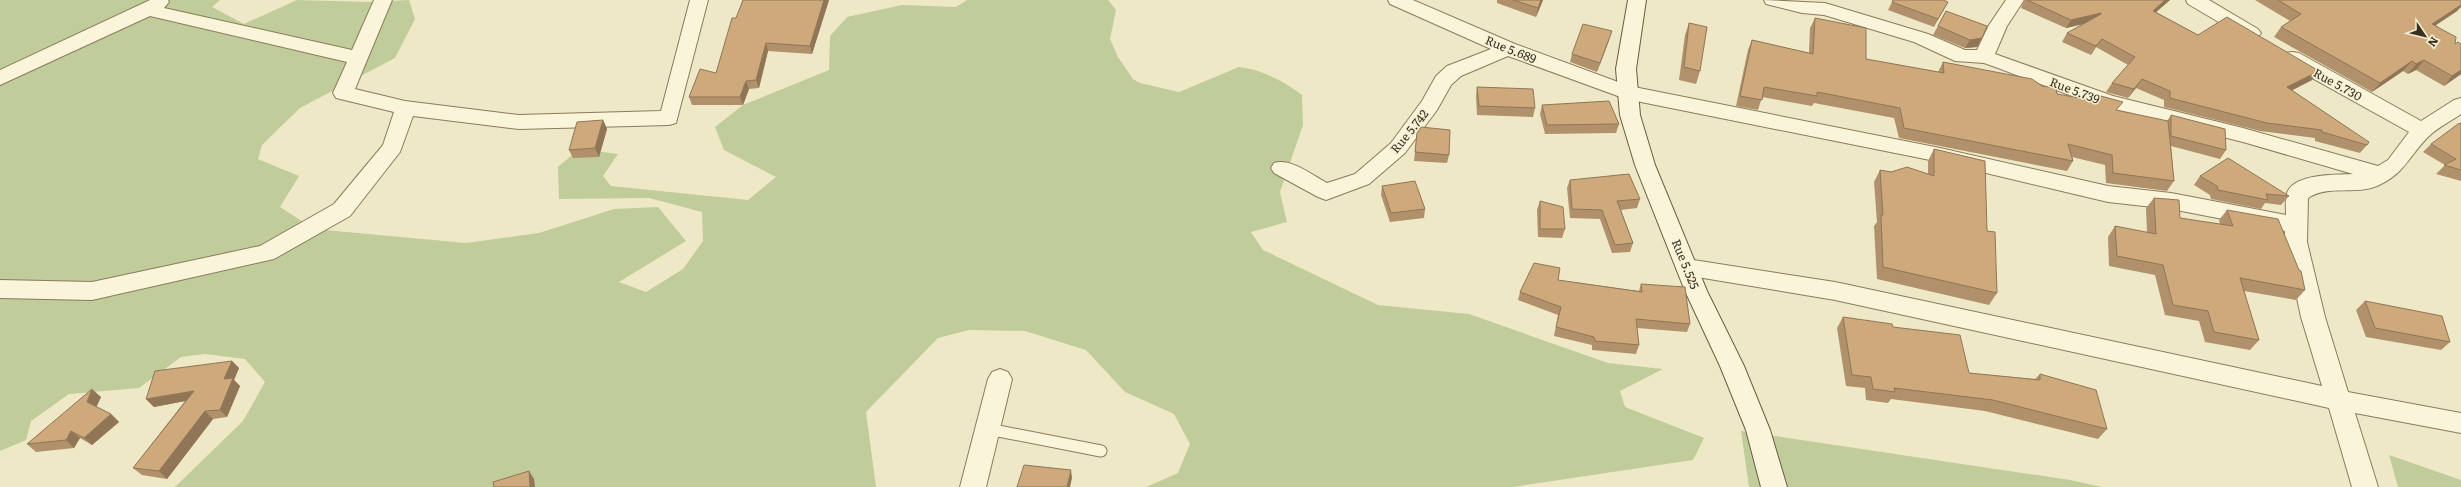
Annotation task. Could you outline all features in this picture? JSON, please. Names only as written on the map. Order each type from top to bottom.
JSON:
[{"type":"street","points":[[383,0],[342,93],[405,108],[519,122],[669,118],[699,0]]},
{"type":"street","name":"Rue 5.689","points":[[1397,0],[1508,49],[1626,92],[1933,153],[2108,194],[2171,201],[2296,225]]},
{"type":"street","name":"Rue 5.525","points":[[1637,0],[1626,70],[1626,92],[1630,115],[1645,165],[1687,268],[1758,430],[1774,487]]},
{"type":"street","name":"Rue 5.739","points":[[1773,0],[1802,8],[1824,9],[1856,18],[1921,38],[1962,56],[1984,57],[2108,102],[2242,135],[2381,174]]},
{"type":"street","points":[[1984,57],[1998,25],[2015,0]]},
{"type":"street","name":"Rue 5.730","points":[[2195,0],[2270,45],[2422,130]]},
{"type":"street","points":[[0,78],[155,5],[358,58]]},
{"type":"street","name":"Rue 5.742","points":[[1281,168],[1326,192],[1362,179],[1398,148],[1430,105],[1443,81],[1454,72],[1508,49]]},
{"type":"street","points":[[2365,487],[2313,317],[2296,242],[2297,194],[2313,184],[2371,180],[2395,165],[2406,148],[2422,130],[2461,105]]},
{"type":"street","points":[[0,289],[92,292],[266,253],[342,210],[393,147],[405,108]]},
{"type":"street","points":[[1687,268],[1835,291],[2339,400],[2461,423]]},
{"type":"street","points":[[973,487],[1000,379]]},
{"type":"lane","points":[[988,429],[1101,451]]},
{"type":"green space","points":[[0,0],[220,0],[212,7],[244,24],[297,0],[370,2],[409,0],[415,19],[395,58],[300,108],[262,145],[258,159],[299,176],[280,207],[314,229],[466,243],[539,233],[614,209],[658,207],[686,241],[619,282],[646,292],[683,269],[703,241],[702,212],[649,198],[559,199],[558,167],[579,149],[618,154],[603,176],[611,186],[748,200],[776,177],[724,150],[715,127],[743,105],[829,70],[830,36],[847,17],[902,5],[956,7],[967,0],[1108,0],[1116,10],[1110,39],[1118,57],[1133,79],[1140,83],[1179,92],[1239,67],[1264,73],[1288,85],[1302,95],[1303,125],[1280,192],[1287,222],[1251,232],[1263,250],[1378,305],[1469,314],[1608,363],[1663,369],[1620,391],[1625,407],[1704,438],[1693,460],[1513,487],[1146,487],[1178,473],[1190,444],[1174,414],[1125,392],[1086,350],[1025,331],[969,330],[938,338],[866,412],[876,487],[173,487],[176,486],[243,421],[265,382],[245,359],[205,354],[181,357],[139,388],[69,394],[31,421],[26,440],[0,451]]},
{"type":"green space","points":[[1741,431],[2070,480],[2102,487],[1749,487]]},
{"type":"green space","points":[[2389,455],[2461,480],[2461,487],[2398,487]]},
{"type":"building","points":[[743,0],[824,0],[810,46],[766,43],[756,80],[746,81],[740,97],[689,97],[700,69],[716,73],[732,18],[736,18]]},
{"type":"building","points":[[1513,0],[1541,0],[1538,8]]},
{"type":"building","points":[[1893,0],[1943,0],[1948,2],[1938,19],[1892,2]]},
{"type":"building","points":[[2027,0],[2165,0],[2153,11],[2198,35],[2227,17],[2319,71],[2287,87],[2369,142],[2367,145],[2322,132],[2322,130],[2267,123],[2170,98],[2170,91],[2142,79],[2134,89],[2112,83],[2135,57],[2102,39],[2096,46],[2067,33],[2101,13],[2071,20]]},
{"type":"building","points":[[2278,0],[2461,0],[2461,5],[2432,24],[2456,37],[2455,44],[2458,42],[2461,44],[2461,70],[2452,76],[2424,60],[2416,64],[2412,61],[2380,83],[2281,27],[2301,14]]},
{"type":"building","points":[[1946,11],[1987,26],[1982,38],[1970,40],[1938,26]]},
{"type":"building","points":[[1815,18],[1866,28],[1866,59],[1944,73],[1943,62],[2032,79],[2042,86],[2056,88],[2057,94],[2097,101],[2101,96],[2123,102],[2116,110],[2168,121],[2174,181],[2113,173],[2112,155],[2068,144],[2073,161],[1904,128],[1900,108],[1817,92],[1817,96],[1764,87],[1762,100],[1740,96],[1752,40],[1813,54]]},
{"type":"building","points":[[1689,23],[1707,27],[1700,71],[1684,67]]},
{"type":"building","points":[[1583,24],[1612,31],[1600,63],[1572,54]]},
{"type":"building","points":[[1477,87],[1533,89],[1535,108],[1479,106]]},
{"type":"building","points":[[1609,101],[1619,124],[1547,125],[1542,105]]},
{"type":"building","points":[[2171,115],[2225,129],[2226,150],[2171,136]]},
{"type":"building","points":[[603,120],[595,148],[569,150],[577,122]]},
{"type":"building","points":[[2461,123],[2461,170],[2444,165],[2456,159],[2431,144]]},
{"type":"building","points":[[1421,127],[1450,130],[1449,155],[1415,152],[1417,133]]},
{"type":"building","points":[[1934,149],[1985,161],[1987,231],[1995,232],[1997,293],[1883,267],[1881,215],[1883,215],[1880,170],[1891,172],[1907,167],[1934,176]]},
{"type":"building","points":[[2228,158],[2289,196],[2266,194],[2268,200],[2218,190],[2217,186],[2200,176]]},
{"type":"building","points":[[1629,174],[1640,199],[1617,201],[1633,243],[1615,245],[1602,210],[1572,209],[1570,180]]},
{"type":"building","points":[[1415,181],[1425,209],[1391,213],[1382,186]]},
{"type":"building","points":[[2154,198],[2179,200],[2180,218],[2233,226],[2227,210],[2278,219],[2299,270],[2301,271],[2305,290],[2240,278],[2259,340],[2214,332],[2208,311],[2173,305],[2163,265],[2117,256],[2115,226],[2156,234]]},
{"type":"building","points":[[1540,201],[1563,207],[1565,229],[1540,229]]},
{"type":"building","points":[[1534,263],[1560,268],[1558,280],[1642,292],[1641,284],[1685,287],[1690,324],[1636,319],[1639,345],[1595,341],[1594,337],[1556,327],[1561,307],[1520,292]]},
{"type":"building","points":[[2365,301],[2442,316],[2450,342],[2375,328]]},
{"type":"building","points":[[1843,317],[1892,324],[1893,327],[1960,335],[1969,373],[2040,380],[2040,374],[2096,390],[2107,429],[1993,400],[1894,388],[1895,392],[1873,389],[1871,377],[1852,375]]},
{"type":"building","points":[[232,361],[224,379],[233,378],[220,410],[205,411],[159,471],[133,468],[194,391],[146,399],[155,371]]},
{"type":"building","points":[[92,389],[87,402],[111,414],[84,438],[71,431],[66,440],[27,444]]},
{"type":"building","points":[[1024,465],[1071,470],[1067,487],[1017,487]]},
{"type":"building","points":[[529,471],[530,487],[494,487],[493,482]]}]
